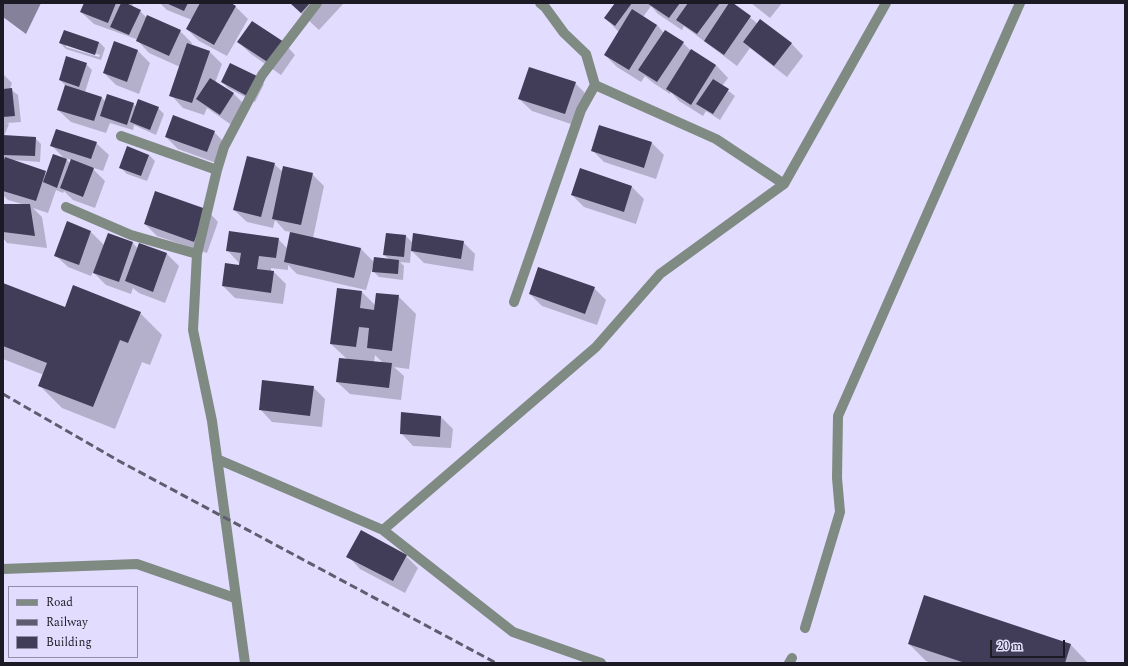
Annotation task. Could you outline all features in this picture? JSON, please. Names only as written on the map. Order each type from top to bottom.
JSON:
[{"type":"street","points":[[245,663],[212,421],[192,330],[196,254],[224,147],[262,75],[317,3]]},
{"type":"street","points":[[514,302],[581,110],[595,85],[586,54],[564,33],[545,7],[540,3]]},
{"type":"street","points":[[383,530],[596,348],[660,274],[784,184],[886,3]]},
{"type":"street","points":[[805,628],[840,512],[837,478],[838,416],[1020,3]]},
{"type":"street","points":[[595,85],[716,139],[784,184]]},
{"type":"street","points":[[121,136],[217,170]]},
{"type":"street","points":[[66,207],[131,235],[196,254]]},
{"type":"street","points":[[217,459],[383,530],[513,632],[601,663]]},
{"type":"street","points":[[3,569],[137,564],[235,598]]},
{"type":"shaded area","points":[[3,3],[41,3],[26,34],[3,17]]},
{"type":"building","points":[[84,3],[116,3],[108,23],[80,12]]},
{"type":"building","points":[[121,3],[126,3],[141,10],[129,35],[110,27]]},
{"type":"building","points":[[166,3],[188,3],[184,11]]},
{"type":"building","points":[[200,3],[231,3],[236,6],[214,45],[186,29]]},
{"type":"building","points":[[290,3],[310,3],[301,13]]},
{"type":"building","points":[[615,3],[632,3],[615,26],[604,18]]},
{"type":"building","points":[[647,3],[680,3],[669,18]]},
{"type":"building","points":[[688,3],[720,3],[697,34],[676,20]]},
{"type":"building","points":[[729,3],[733,3],[751,16],[724,55],[704,41]]},
{"type":"building","points":[[632,9],[657,25],[629,70],[604,55]]},
{"type":"building","points":[[147,15],[181,30],[169,56],[136,41]]},
{"type":"building","points":[[760,19],[792,43],[774,66],[743,42]]},
{"type":"building","points":[[252,21],[284,42],[269,63],[237,42]]},
{"type":"building","points":[[64,30],[99,42],[95,55],[59,43]]},
{"type":"building","points":[[665,30],[684,42],[657,82],[638,70]]},
{"type":"building","points":[[114,41],[138,50],[127,82],[103,73]]},
{"type":"building","points":[[187,43],[210,51],[192,103],[169,96]]},
{"type":"building","points":[[691,49],[716,65],[691,105],[666,89]]},
{"type":"building","points":[[66,56],[87,63],[79,87],[59,80]]},
{"type":"building","points":[[230,63],[259,77],[249,97],[221,82]]},
{"type":"building","points":[[529,67],[576,82],[565,114],[518,99]]},
{"type":"building","points":[[210,78],[234,93],[220,115],[196,99]]},
{"type":"building","points":[[713,79],[729,89],[713,114],[696,104]]},
{"type":"building","points":[[65,85],[102,97],[94,121],[57,110]]},
{"type":"building","points":[[12,88],[15,116],[3,117],[3,89]]},
{"type":"building","points":[[107,94],[134,103],[127,125],[100,116]]},
{"type":"building","points":[[138,99],[159,107],[150,130],[130,122]]},
{"type":"building","points":[[173,115],[215,131],[207,152],[165,137]]},
{"type":"building","points":[[599,125],[652,142],[644,168],[591,151]]},
{"type":"building","points":[[56,129],[97,142],[91,159],[50,146]]},
{"type":"building","points":[[3,135],[36,137],[35,156],[3,155]]},
{"type":"building","points":[[127,146],[149,155],[141,176],[119,168]]},
{"type":"building","points":[[53,154],[67,159],[57,188],[43,182]]},
{"type":"building","points":[[247,156],[275,163],[261,217],[233,210]]},
{"type":"building","points":[[5,157],[46,171],[36,201],[3,191],[3,163]]},
{"type":"building","points":[[71,159],[94,168],[83,197],[60,188]]},
{"type":"building","points":[[283,166],[313,173],[301,225],[272,219]]},
{"type":"building","points":[[580,168],[632,186],[624,212],[571,195]]},
{"type":"building","points":[[155,191],[206,209],[194,242],[144,224]]},
{"type":"building","points":[[3,204],[30,204],[35,236],[3,232]]},
{"type":"building","points":[[67,221],[91,231],[79,265],[54,256]]},
{"type":"building","points":[[229,231],[279,238],[276,258],[259,256],[257,269],[274,271],[271,293],[222,286],[225,263],[239,265],[241,253],[226,251]]},
{"type":"building","points":[[290,232],[361,248],[354,278],[284,262]]},
{"type":"building","points":[[108,233],[133,242],[119,282],[93,273]]},
{"type":"building","points":[[386,233],[406,235],[404,257],[383,255]]},
{"type":"building","points":[[413,233],[464,241],[461,259],[411,251]]},
{"type":"building","points":[[139,243],[167,253],[153,292],[125,281]]},
{"type":"building","points":[[374,257],[399,260],[398,274],[372,272]]},
{"type":"building","points":[[538,267],[595,287],[585,314],[529,294]]},
{"type":"building","points":[[3,283],[65,307],[73,285],[141,312],[128,343],[120,340],[93,407],[38,386],[47,363],[3,346]]},
{"type":"building","points":[[337,288],[362,291],[360,308],[374,310],[376,293],[399,295],[392,351],[367,348],[369,328],[359,327],[356,347],[330,344]]},
{"type":"building","points":[[339,358],[392,363],[389,388],[336,382]]},
{"type":"building","points":[[262,380],[314,386],[310,416],[259,410]]},
{"type":"building","points":[[401,412],[441,416],[440,437],[400,434]]},
{"type":"building","points":[[361,530],[407,555],[393,581],[346,557]]},
{"type":"building","points":[[924,595],[1071,644],[1065,663],[965,663],[908,644]]},
{"type":"railway","points":[[3,394],[119,461],[496,663]]}]
